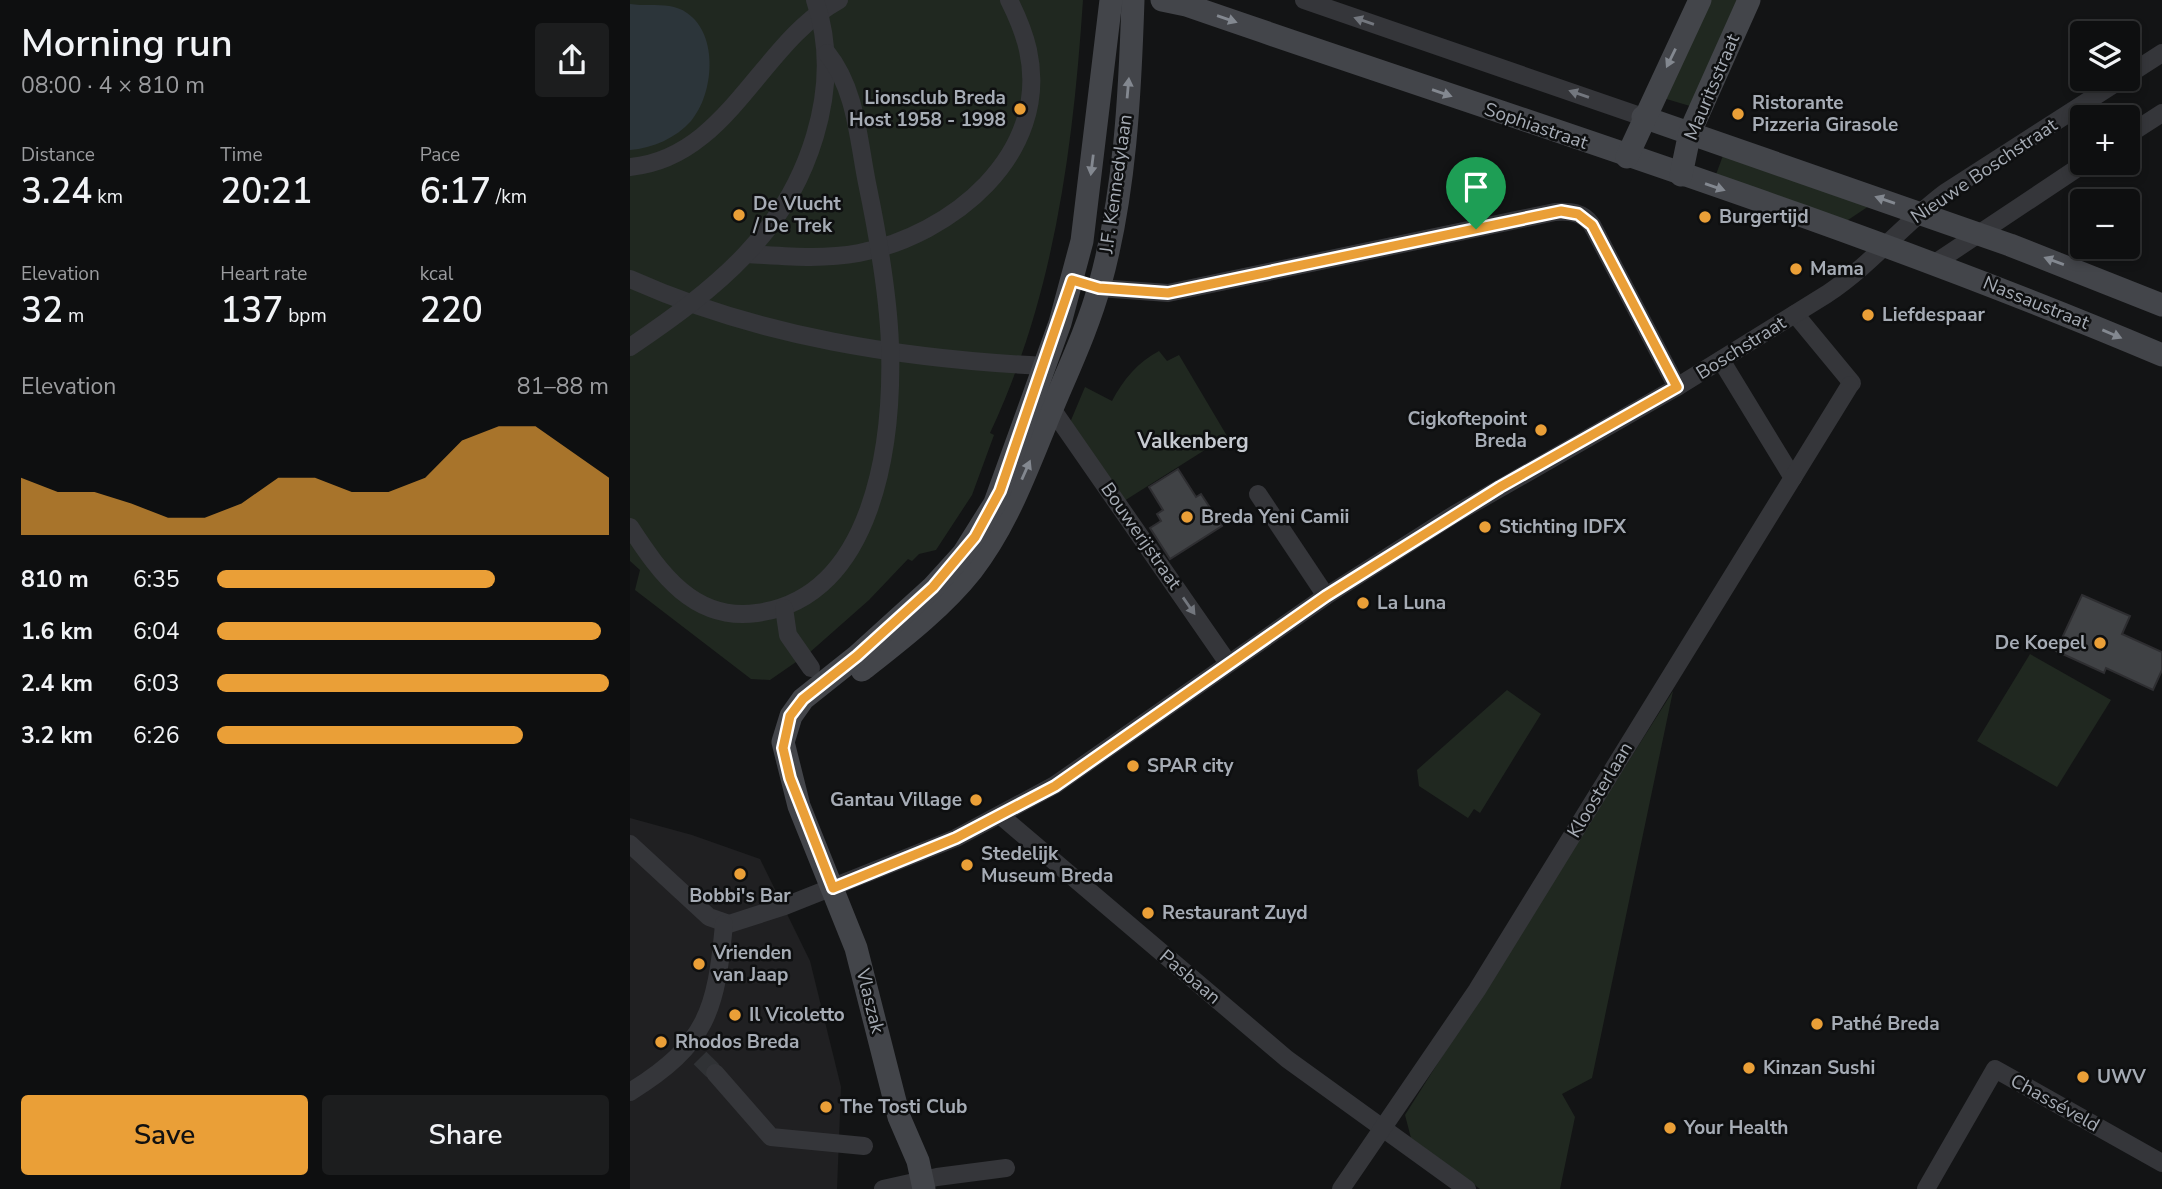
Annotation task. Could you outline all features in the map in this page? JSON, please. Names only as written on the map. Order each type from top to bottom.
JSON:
[{"type":"street","points":[[630,167],[667,158],[700,140],[817,6],[839,0]]},
{"type":"street","points":[[747,254],[835,257],[880,248],[922,232],[961,210],[992,179],[1018,137],[1028,105],[1031,73],[1026,41],[1009,0]]},
{"type":"street","name":"J.F. Kennedylaan","points":[[833,888],[799,806],[783,748],[790,716],[803,699],[857,656],[933,587],[975,537],[1000,491],[1072,280],[1087,210],[1111,0]]},
{"type":"street","name":"J.F. Kennedylaan","points":[[789,765],[803,724],[813,711],[897,642],[970,572],[1007,514],[1099,288],[1115,216],[1129,76],[1133,0]]},
{"type":"street","name":"Sophiastraat","points":[[1162,0],[1186,5],[1909,254]]},
{"type":"street","points":[[1304,0],[1920,212],[2072,267],[2162,305]]},
{"type":"street","points":[[1627,157],[1643,117],[1700,0]]},
{"type":"street","name":"Mauritsstraat","points":[[1681,175],[1690,132],[1749,0]]},
{"type":"street","points":[[630,347],[692,302],[747,254],[780,210],[807,160],[821,110],[827,53],[817,6]]},
{"type":"street","points":[[630,527],[659,570],[690,599],[715,610],[749,614],[784,608],[807,596],[831,574],[851,548],[866,516],[884,449],[890,351],[880,248],[850,97],[843,77],[827,53]]},
{"type":"street","points":[[2140,67],[2162,53]]},
{"type":"street","name":"Nieuwe Boschstraat","points":[[1884,245],[1920,212],[2104,91]]},
{"type":"street","points":[[2140,127],[2162,113]]},
{"type":"street","points":[[1935,263],[2070,173]]},
{"type":"street","points":[[1072,280],[1099,288],[1168,293],[1555,212],[1578,214],[1592,225],[1677,387]]},
{"type":"street","name":"Boschstraat","points":[[724,924],[746,920],[833,888],[935,848],[1002,816],[1109,750],[1326,596],[1500,487],[1677,387],[1846,282],[1884,245]]},
{"type":"street","name":"Nassaustraat","points":[[1909,254],[2054,309],[2162,355]]},
{"type":"street","points":[[630,279],[692,302],[785,330],[890,351],[1044,366]]},
{"type":"street","name":"Kloosterlaan","points":[[1341,1189],[1385,1129],[1477,990],[1851,384],[1795,314]]},
{"type":"street","points":[[1721,360],[1793,478]]},
{"type":"street","name":"Bouwerijstraat","points":[[1052,409],[1228,663]]},
{"type":"street","points":[[1258,494],[1326,596]]},
{"type":"street","points":[[784,608],[788,635],[811,668]]},
{"type":"street","name":"Pasbaan","points":[[1002,816],[1287,1059],[1467,1189]]},
{"type":"street","points":[[630,844],[709,917],[724,924],[715,995],[695,1052],[630,1092]]},
{"type":"street","name":"Vlaszak","points":[[833,888],[856,948],[899,1116],[901,1155],[915,1185]]},
{"type":"street","name":"Chasséveld","points":[[1926,1189],[1995,1069],[2162,1163]]},
{"type":"street","points":[[715,1073],[771,1137],[864,1146]]},
{"type":"street","points":[[883,1189],[1006,1168]]},
{"type":"shaded area","points":[[630,0],[1083,0],[1066,167],[1045,275],[1030,329],[990,433],[994,435],[972,495],[936,550],[919,554],[912,561],[908,559],[869,600],[809,653],[770,680],[751,679],[635,590],[640,570],[630,561]]},
{"type":"shaded area","points":[[1708,0],[1737,0],[1690,106],[1663,98]]},
{"type":"shaded area","points":[[630,4],[674,7],[687,13],[704,35],[710,65],[705,96],[691,121],[664,141],[630,150]]},
{"type":"shaded area","points":[[1725,150],[1875,202],[1842,224],[1714,180]]},
{"type":"shaded area","points":[[1159,351],[1167,361],[1179,355],[1227,436],[1124,501],[1069,425],[1085,387],[1112,401],[1132,372],[1144,360]]},
{"type":"shaded area","points":[[2030,654],[2111,700],[2057,787],[1977,741]]},
{"type":"shaded area","points":[[1507,690],[1541,714],[1480,813],[1474,809],[1468,818],[1419,786],[1417,770]]},
{"type":"shaded area","points":[[1673,691],[1592,1078],[1562,1094],[1575,1117],[1560,1189],[1480,1189],[1411,1138],[1405,1115]]},
{"type":"shaded area","points":[[630,818],[692,835],[760,859],[810,961],[841,1087],[837,1189],[630,1189]]},
{"type":"building","name":"Breda Yeni Camii","points":[[1178,469],[1196,497],[1201,494],[1222,526],[1170,559],[1150,528],[1161,521],[1157,514],[1163,510],[1149,487]]},
{"type":"building","name":"De Koepel","points":[[2082,595],[2130,616],[2122,634],[2162,652],[2162,670],[2153,690],[2106,668],[2104,673],[2056,651]]},
{"type":"tunnel","points":[[700,1058],[715,1073]]},
{"type":"place","name":"Lionsclub Breda Host 1958 - 1998","points":[[1020,109]]},
{"type":"place","name":"Ristorante Pizzeria Girasole","points":[[1738,114]]},
{"type":"place","name":"De Vlucht / De Trek","points":[[739,215]]},
{"type":"place","name":"Burgertijd","points":[[1705,217]]},
{"type":"place","name":"Mama","points":[[1796,269]]},
{"type":"place","name":"Liefdespaar","points":[[1868,315]]},
{"type":"place","name":"Cigkoftepoint Breda","points":[[1541,430]]},
{"type":"place","name":"Breda Yeni Camii","points":[[1187,517]]},
{"type":"place","name":"Stichting IDFX","points":[[1485,527]]},
{"type":"place","name":"La Luna","points":[[1363,603]]},
{"type":"place","name":"De Koepel","points":[[2100,643]]},
{"type":"place","name":"SPAR city","points":[[1133,766]]},
{"type":"place","name":"Gantau Village","points":[[976,800]]},
{"type":"place","name":"Stedelijk Museum Breda","points":[[967,865]]},
{"type":"place","name":"Bobbi's Bar","points":[[740,874]]},
{"type":"place","name":"Restaurant Zuyd","points":[[1148,913]]},
{"type":"place","name":"Vrienden van Jaap","points":[[699,964]]},
{"type":"place","name":"Il Vicoletto","points":[[735,1015]]},
{"type":"place","name":"Pathé Breda","points":[[1817,1024]]},
{"type":"place","name":"Rhodos Breda","points":[[661,1042]]},
{"type":"place","name":"Kinzan Sushi","points":[[1749,1068]]},
{"type":"place","name":"UWV","points":[[2083,1077]]},
{"type":"place","name":"The Tosti Club","points":[[826,1107]]},
{"type":"place","name":"Your Health","points":[[1670,1128]]},
{"type":"district","name":"Valkenberg","points":[[1193,441]]},
{"type":"route","points":[[1561,211],[1584,216],[1595,230],[1677,387],[1500,487],[1326,596],[1055,786],[956,838],[833,888],[790,778],[783,748],[790,716],[803,699],[857,656],[933,587],[975,537],[1000,491],[1060,323],[1072,280],[1099,288],[1168,293],[1476,229],[1561,211]]}]
